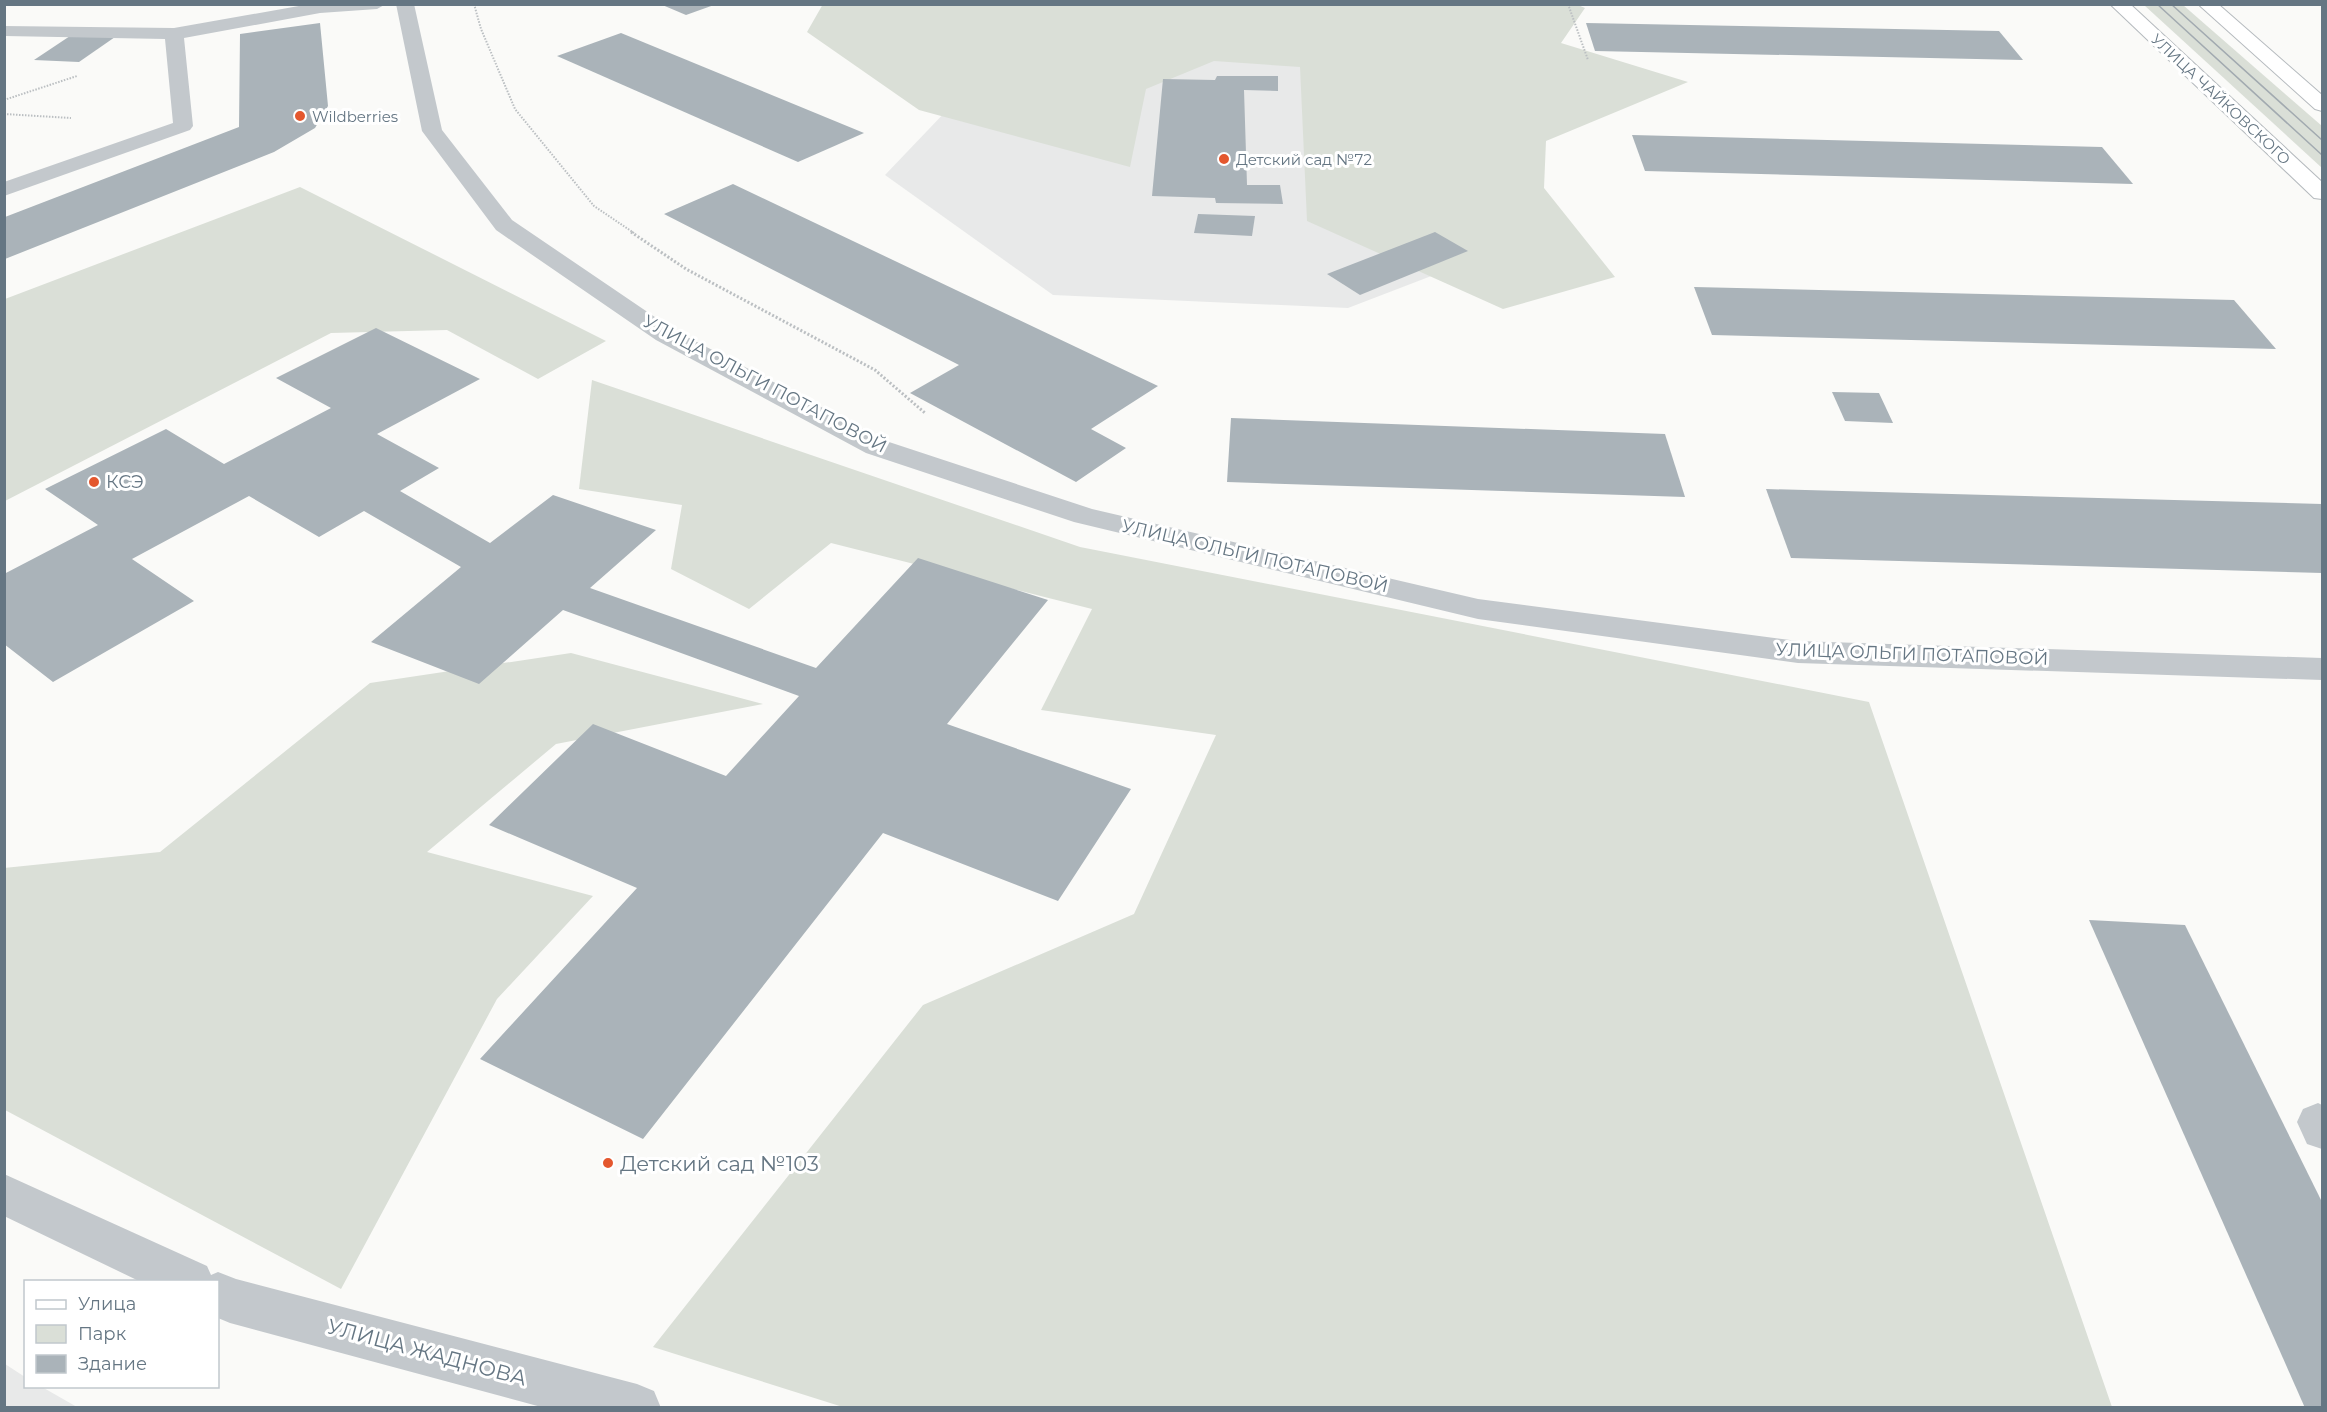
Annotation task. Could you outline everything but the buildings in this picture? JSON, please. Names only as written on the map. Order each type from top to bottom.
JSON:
[{"type":"main road","name":"УЛИЦА ЧАЙКОВСКОГО","points":[[2119,4],[2322,193]]},
{"type":"main road","points":[[2206,4],[2322,105]]},
{"type":"street","points":[[5,31],[174,34],[321,8],[377,4]]},
{"type":"street","name":"УЛИЦА ОЛЬГИ ПОТАПОВОЙ","points":[[405,4],[432,131],[504,225],[665,335],[876,447],[1084,516],[1478,609],[1798,652],[2322,669]]},
{"type":"street","points":[[4,190],[183,126],[174,34]]},
{"type":"street","points":[[4,1194],[189,1280]]},
{"type":"street","name":"УЛИЦА ЖАДНОВА","points":[[219,1294],[230,1300],[637,1407]]},
{"type":"path","points":[[474,4],[481,29],[515,109],[594,206],[687,269],[875,370],[928,416]]},
{"type":"path","points":[[1568,4],[1588,60]]},
{"type":"shaded area","points":[[1035,18],[1429,18],[1473,260],[1348,308],[1053,295],[885,175]]},
{"type":"shaded area","points":[[5,1364],[24,1376],[24,1388],[44,1388],[77,1407],[5,1407]]},
{"type":"green space","points":[[823,4],[1578,5],[1585,8],[1561,43],[1688,82],[1546,141],[1544,188],[1615,277],[1503,309],[1307,221],[1300,67],[1214,61],[1146,89],[1130,167],[919,110],[807,32]]},
{"type":"green space","points":[[2144,5],[2183,5],[2322,126],[2322,168]]},
{"type":"green space","points":[[300,187],[606,341],[538,379],[447,330],[331,333],[5,501],[5,299]]},
{"type":"green space","points":[[592,380],[1080,547],[1869,702],[2112,1407],[846,1408],[653,1347],[923,1005],[1134,914],[1216,735],[1041,710],[1092,609],[831,543],[749,609],[671,569],[682,505],[579,489]]},
{"type":"green space","points":[[571,653],[763,704],[556,744],[427,852],[593,896],[497,999],[341,1289],[5,1110],[4,868],[160,852],[370,683]]},
{"type":"tram line","points":[[2157,4],[2322,155]]},
{"type":"tram line","points":[[2171,4],[2322,140]]},
{"type":"place","name":"Wildberries","points":[[300,116]]},
{"type":"place","name":"Детский сад №72","points":[[1224,159]]},
{"type":"place","name":"КСЭ","points":[[94,482]]},
{"type":"place","name":"Детский сад №103","points":[[608,1163]]}]
